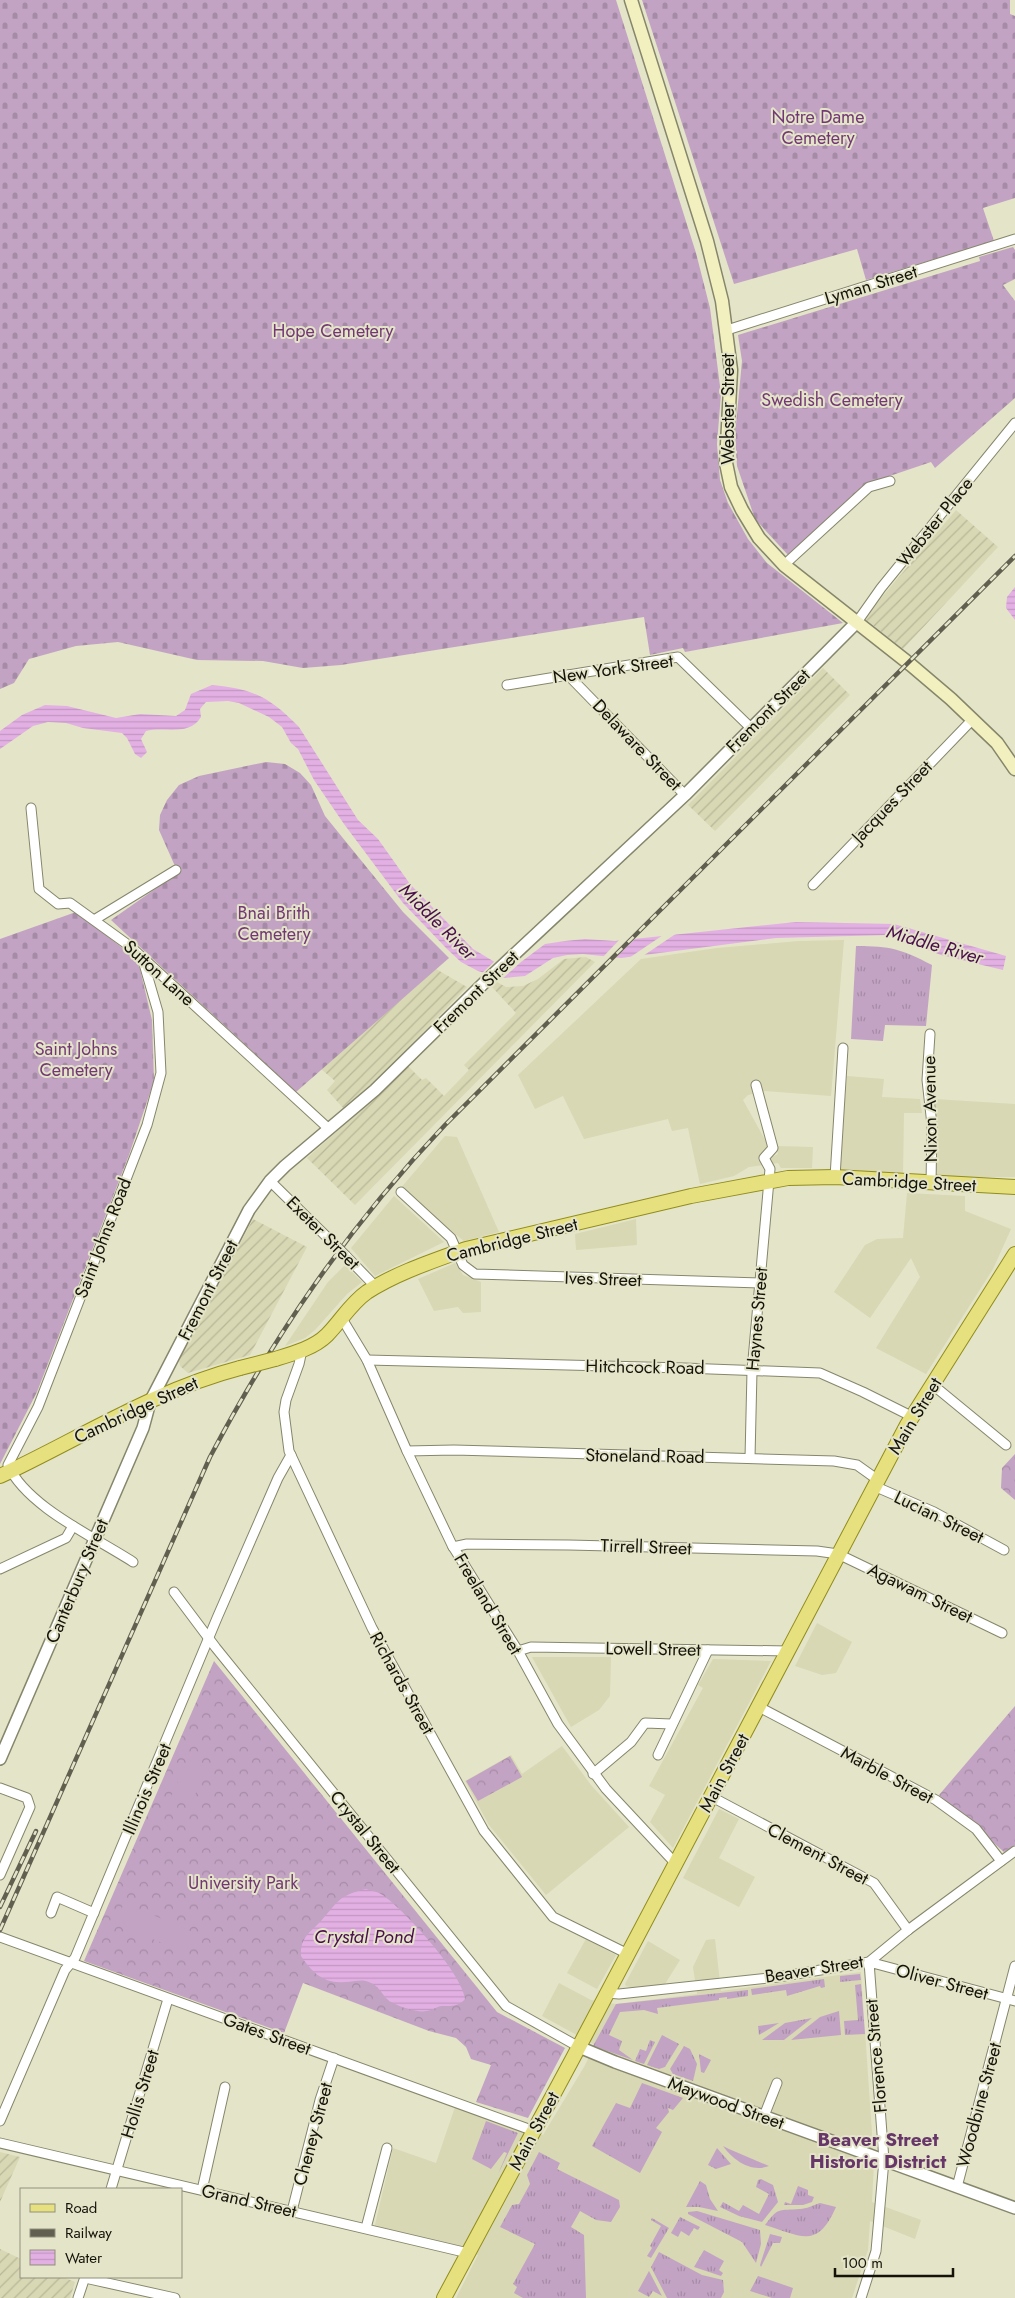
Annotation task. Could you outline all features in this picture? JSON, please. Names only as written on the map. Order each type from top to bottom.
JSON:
[{"type":"main road","name":"Webster Street","points":[[631,0],[707,242],[727,330],[731,370],[726,445],[728,475],[734,492],[753,530],[784,565],[918,671],[997,743],[1015,769]]},
{"type":"main road","name":"Cambridge Street","points":[[5,1473],[180,1388],[302,1350],[326,1335],[358,1299],[376,1287],[456,1252],[691,1196],[768,1180],[835,1177],[931,1184],[1015,1187]]},
{"type":"main road","points":[[1002,1274],[1015,1240]]},
{"type":"main road","name":"Main Street","points":[[444,2298],[712,1797],[876,1483],[913,1417],[1015,1254]]},
{"type":"street","name":"Lyman Street","points":[[727,330],[1015,239]]},
{"type":"street","name":"Webster Place","points":[[857,622],[881,588],[1015,423]]},
{"type":"street","points":[[784,565],[869,487],[890,481]]},
{"type":"street","name":"Fremont Street","points":[[150,1402],[249,1210],[270,1180],[376,1090],[488,979],[685,795],[857,622]]},
{"type":"street","name":"New York Street","points":[[507,685],[678,657],[751,728]]},
{"type":"street","name":"Delaware Street","points":[[568,675],[685,795]]},
{"type":"street","name":"Jacques Street","points":[[813,885],[972,720]]},
{"type":"street","name":"Sutton Lane","points":[[31,808],[39,889],[58,904],[70,903],[142,957],[328,1129]]},
{"type":"street","points":[[94,920],[176,870]]},
{"type":"street","name":"Saint Johns Road","points":[[5,1473],[38,1407],[147,1125],[158,1090],[161,1056],[158,1012],[155,996],[142,957]]},
{"type":"street","points":[[155,996],[160,987],[169,982]]},
{"type":"street","name":"Nixon Avenue","points":[[930,1034],[927,1080],[932,1125],[931,1184]]},
{"type":"street","points":[[835,1177],[843,1048]]},
{"type":"street","name":"Haynes Street","points":[[750,1458],[752,1371],[770,1169],[764,1158],[773,1148],[756,1085]]},
{"type":"street","name":"Exeter Street","points":[[270,1180],[376,1287]]},
{"type":"street","name":"Ives Street","points":[[402,1192],[451,1238],[463,1265],[476,1274],[760,1283]]},
{"type":"street","name":"Freeland Street","points":[[341,1317],[367,1360],[407,1451],[454,1547],[518,1651],[558,1724],[593,1774],[676,1864]]},
{"type":"street","name":"Richards Street","points":[[302,1350],[284,1412],[286,1434],[291,1455],[372,1628],[484,1831],[554,1916],[628,1954]]},
{"type":"street","name":"Hitchcock Road","points":[[367,1360],[820,1373],[913,1417]]},
{"type":"street","points":[[933,1385],[1006,1445]]},
{"type":"street","name":"Canterbury Street","points":[[0,1759],[143,1428],[150,1402]]},
{"type":"street","name":"Stoneland Road","points":[[407,1451],[454,1450],[847,1462],[857,1465],[876,1483]]},
{"type":"street","name":"Illinois Street","points":[[0,2121],[65,1970],[76,1958],[209,1639],[278,1478],[291,1455]]},
{"type":"street","points":[[5,1473],[28,1493],[73,1526],[133,1562]]},
{"type":"street","name":"Lucian Street","points":[[876,1483],[1004,1550]]},
{"type":"street","points":[[0,1569],[66,1538],[73,1526]]},
{"type":"street","name":"Tirrell Street","points":[[454,1547],[467,1544],[569,1545],[817,1551],[838,1554]]},
{"type":"street","name":"Agawam Street","points":[[838,1554],[1002,1633]]},
{"type":"street","name":"Crystal Street","points":[[174,1592],[209,1639],[506,2006],[579,2047]]},
{"type":"street","name":"Lowell Street","points":[[518,1651],[531,1647],[788,1651]]},
{"type":"street","points":[[658,1755],[708,1650]]},
{"type":"street","name":"Marble Street","points":[[759,1707],[936,1800],[976,1829],[1001,1860]]},
{"type":"street","points":[[593,1774],[631,1742],[645,1723],[672,1724]]},
{"type":"street","points":[[0,1788],[27,1798],[30,1807],[0,1875]]},
{"type":"street","name":"Clement Street","points":[[712,1797],[874,1883],[908,1930]]},
{"type":"street","name":"Beaver Street","points":[[608,1993],[619,1994],[769,1978],[850,1967],[869,1962],[908,1930],[1015,1851]]},
{"type":"street","points":[[51,1913],[57,1897],[94,1913]]},
{"type":"street","name":"Gates Street","points":[[0,1937],[534,2131]]},
{"type":"street","name":"Oliver Street","points":[[869,1962],[1011,2000]]},
{"type":"street","name":"Florence Street","points":[[861,2298],[876,2251],[884,2160],[869,1962]]},
{"type":"street","name":"Woodbine Street","points":[[957,2187],[1011,2000],[1015,1966]]},
{"type":"street","name":"Hollis Street","points":[[110,2188],[168,1999]]},
{"type":"street","name":"Maywood Street","points":[[579,2047],[615,2062],[1015,2208]]},
{"type":"street","name":"Cheney Street","points":[[292,2211],[320,2100],[334,2058]]},
{"type":"street","points":[[764,2116],[777,2082]]},
{"type":"street","points":[[202,2190],[225,2087]]},
{"type":"street","name":"Grand Street","points":[[0,2143],[468,2252]]},
{"type":"street","points":[[366,2228],[387,2148]]},
{"type":"street","points":[[78,2298],[85,2278]]},
{"type":"street","points":[[89,2278],[175,2298]]},
{"type":"shaded area","points":[[956,510],[998,547],[903,649],[864,618]]},
{"type":"shaded area","points":[[823,668],[850,695],[715,831],[688,805]]},
{"type":"shaded area","points":[[844,940],[831,1096],[765,1091],[748,1095],[743,1100],[774,1156],[778,1154],[776,1146],[813,1147],[812,1168],[781,1168],[778,1163],[749,1167],[734,1176],[700,1184],[688,1128],[672,1131],[668,1119],[584,1139],[563,1096],[535,1109],[518,1075],[641,959],[717,948],[799,941]]},
{"type":"shaded area","points":[[586,957],[595,962],[355,1205],[307,1158],[352,1118],[327,1090],[335,1081],[321,1069],[436,969],[467,987],[399,1057],[422,1080],[426,1078],[444,1096],[469,1070],[464,1065],[516,1013],[492,987],[497,982],[506,987],[523,986],[538,979],[564,959]]},
{"type":"shaded area","points":[[847,1076],[884,1079],[882,1097],[920,1099],[922,1113],[904,1113],[903,1174],[839,1170]]},
{"type":"shaded area","points":[[934,1099],[1015,1104],[1015,1177],[933,1177],[936,1131]]},
{"type":"shaded area","points":[[445,1136],[457,1137],[499,1232],[464,1241],[400,1189]]},
{"type":"shaded area","points":[[907,1193],[965,1196],[965,1211],[1011,1229],[993,1269],[926,1374],[876,1348],[920,1277],[911,1258],[870,1318],[834,1292],[865,1245],[877,1239],[903,1238]]},
{"type":"shaded area","points":[[394,1196],[444,1242],[375,1276],[351,1248]]},
{"type":"shaded area","points":[[253,1219],[307,1247],[250,1355],[188,1373],[180,1366],[179,1360]]},
{"type":"shaded area","points":[[636,1219],[637,1245],[576,1250],[575,1234]]},
{"type":"shaded area","points":[[455,1263],[463,1275],[481,1282],[481,1312],[463,1313],[458,1307],[434,1311],[418,1279]]},
{"type":"shaded area","points":[[345,1265],[362,1282],[347,1294],[315,1330],[305,1338],[285,1346],[328,1282]]},
{"type":"shaded area","points":[[817,1623],[852,1642],[836,1673],[822,1675],[795,1666]]},
{"type":"shaded area","points":[[532,1657],[611,1657],[610,1696],[599,1710],[571,1727]]},
{"type":"shaded area","points":[[713,1659],[771,1661],[673,1848],[650,1822],[665,1795],[649,1786],[703,1688],[698,1685]]},
{"type":"shaded area","points":[[562,1746],[591,1785],[629,1827],[546,1895],[489,1825],[465,1781],[511,1755],[522,1774]]},
{"type":"shaded area","points":[[719,1809],[739,1819],[719,1858],[755,1877],[739,1907],[683,1878]]},
{"type":"shaded area","points":[[586,1939],[616,1955],[597,1989],[567,1973]]},
{"type":"shaded area","points":[[715,1939],[721,1991],[861,1972],[874,2163],[872,2202],[921,2220],[915,2239],[870,2221],[868,2250],[852,2298],[456,2298],[478,2255],[374,2229],[393,2148],[436,2163],[456,2104],[543,2135],[595,2045],[542,2016],[559,1983],[591,2000],[616,2004],[697,1994],[693,1967],[706,1940]]},
{"type":"shaded area","points":[[648,1941],[680,1960],[665,1984],[634,1988],[626,1986],[625,1984]]},
{"type":"shaded area","points":[[0,2152],[20,2157],[0,2202]]},
{"type":"shaded area","points":[[0,2249],[20,2259],[20,2278],[65,2278],[75,2282],[70,2298],[0,2298]]},
{"type":"green space","name":"Hope Cemetery","points":[[0,0],[616,0],[696,253],[710,308],[721,394],[717,444],[720,480],[728,503],[748,539],[767,563],[843,623],[685,652],[683,648],[650,655],[644,617],[341,665],[303,668],[263,661],[197,660],[118,642],[76,646],[29,659],[14,683],[0,689]]},
{"type":"green space","name":"Notre Dame Cemetery","points":[[642,0],[1010,0],[1010,14],[1015,16],[1015,198],[983,208],[994,241],[866,280],[857,249],[734,284]]},
{"type":"green space","name":"Swedish Cemetery","points":[[1013,247],[1015,250],[1015,279],[1003,285],[1015,301],[1015,398],[935,468],[931,462],[866,484],[788,555],[755,519],[737,466],[735,435],[742,361],[738,335],[980,261],[979,257]]},
{"type":"green space","name":"Bnai Brith Cemetery","points":[[266,762],[285,764],[300,773],[311,785],[325,816],[403,912],[449,958],[296,1092],[111,920],[178,873],[159,830],[160,815],[167,800],[179,785],[199,776]]},
{"type":"green space","name":"Saint Johns Cemetery","points":[[76,912],[134,957],[140,969],[152,1020],[154,1081],[129,1155],[37,1392],[0,1464],[0,939]]},
{"type":"green space","points":[[856,946],[896,950],[912,955],[932,965],[926,1026],[885,1025],[883,1041],[851,1039]]},
{"type":"green space","points":[[1015,1454],[1015,1500],[1001,1488],[1002,1468]]},
{"type":"green space","name":"University Park","points":[[214,1661],[497,2012],[565,2048],[528,2118],[476,2102],[491,2065],[471,2059],[466,2047],[456,2038],[429,2031],[303,1983],[284,2033],[84,1961]]},
{"type":"green space","points":[[1015,1706],[1015,1845],[1004,1852],[939,1795]]},
{"type":"green space","points":[[510,1756],[522,1777],[478,1801],[466,1781]]},
{"type":"green space","points":[[188,1759],[207,1768],[190,1806],[171,1797]]},
{"type":"green space","points":[[124,1903],[193,1932],[185,1952],[115,1924]]},
{"type":"green space","points":[[860,1974],[861,1980],[840,1982],[840,1976]]},
{"type":"green space","points":[[824,1979],[825,1987],[821,1988],[820,1986],[787,1996],[786,1990],[752,1995],[751,1989]]},
{"type":"green space","points":[[861,1984],[865,2034],[845,2035],[844,2021],[858,2020],[855,1985]]},
{"type":"green space","points":[[748,1990],[748,1996],[727,1999],[727,1997],[719,1998],[719,2000],[657,2008],[658,2014],[644,2010],[620,2012],[609,2035],[622,2041],[619,2050],[633,2060],[593,2046],[616,2004]]},
{"type":"green space","points":[[839,2011],[841,2035],[791,2040],[820,2017]]},
{"type":"green space","points":[[812,2018],[784,2040],[762,2040],[785,2023]]},
{"type":"green space","points":[[779,2023],[759,2035],[758,2026]]},
{"type":"green space","points":[[662,2035],[679,2044],[665,2067],[659,2069],[647,2065]]},
{"type":"green space","points":[[650,2040],[655,2042],[644,2064],[635,2061],[640,2049],[646,2051]]},
{"type":"green space","points":[[684,2046],[690,2049],[697,2064],[693,2081],[673,2074],[670,2069]]},
{"type":"green space","points":[[699,2054],[711,2060],[704,2073],[701,2072]]},
{"type":"green space","points":[[642,2083],[683,2098],[673,2110],[668,2108],[669,2112],[656,2128],[662,2132],[640,2173],[592,2146],[616,2103],[630,2108]]},
{"type":"green space","points":[[486,2121],[518,2133],[498,2174],[507,2153],[504,2152],[491,2169],[472,2159]]},
{"type":"green space","points":[[723,2146],[769,2166],[756,2168],[743,2164]]},
{"type":"green space","points":[[717,2148],[731,2164],[716,2169],[708,2165]]},
{"type":"green space","points":[[539,2152],[560,2163],[557,2169],[619,2200],[620,2207],[611,2222],[596,2220],[580,2211],[571,2227],[584,2235],[586,2298],[523,2298],[514,2293],[517,2287],[513,2284],[535,2244],[500,2227],[512,2205],[519,2204],[530,2184],[527,2175]]},
{"type":"green space","points":[[761,2179],[773,2185],[778,2202],[762,2222],[739,2216],[720,2207],[723,2202],[739,2211],[743,2205],[759,2214],[769,2194],[756,2187],[758,2180]]},
{"type":"green space","points":[[700,2181],[706,2185],[710,2199],[718,2211],[699,2207],[686,2207]]},
{"type":"green space","points":[[798,2186],[808,2190],[808,2195],[814,2197],[812,2202],[803,2205],[784,2205],[785,2202],[791,2204]]},
{"type":"green space","points":[[820,2203],[836,2207],[822,2230],[815,2234],[807,2236],[798,2235],[765,2225],[777,2212],[807,2208]]},
{"type":"green space","points":[[697,2211],[760,2230],[761,2244],[756,2263],[742,2242],[688,2214],[688,2212]]},
{"type":"green space","points":[[680,2217],[700,2227],[698,2230],[694,2228],[689,2236],[681,2231],[678,2237],[671,2233]]},
{"type":"green space","points":[[652,2218],[669,2228],[651,2258],[647,2256],[652,2248],[650,2246],[661,2226],[651,2220]]},
{"type":"green space","points":[[770,2234],[782,2237],[780,2243],[773,2243],[761,2267],[760,2265]]},
{"type":"green space","points":[[704,2250],[724,2261],[719,2270],[723,2273],[721,2276],[694,2267]]},
{"type":"green space","points":[[659,2252],[702,2275],[723,2280],[724,2292],[721,2298],[667,2298],[651,2267]]},
{"type":"green space","points":[[649,2271],[662,2296],[653,2291],[649,2297],[638,2291]]},
{"type":"green space","points":[[758,2276],[793,2288],[790,2298],[772,2298],[750,2291]]},
{"type":"water","points":[[1015,587],[1015,620],[1006,608],[1007,597]]},
{"type":"water","name":"Middle River","points":[[212,685],[239,689],[260,696],[279,708],[299,727],[358,820],[378,839],[410,884],[473,949],[498,964],[521,962],[545,944],[565,941],[585,939],[615,941],[796,922],[894,924],[1006,956],[1003,970],[941,955],[888,935],[776,938],[621,958],[583,954],[567,955],[553,958],[525,976],[502,978],[478,971],[461,962],[403,903],[344,824],[314,780],[298,749],[291,743],[282,727],[269,717],[239,703],[228,701],[206,702],[200,709],[201,717],[190,727],[176,730],[146,731],[141,739],[147,752],[141,758],[135,754],[127,738],[122,733],[83,728],[66,723],[48,722],[33,726],[0,749],[0,731],[22,715],[45,705],[67,706],[116,718],[140,714],[176,716],[185,710],[191,694]]},
{"type":"water","name":"Crystal Pond","points":[[366,1889],[382,1895],[394,1904],[432,1944],[462,1988],[465,1999],[462,2002],[441,2006],[428,2011],[414,2010],[390,2001],[377,1987],[367,1982],[361,1980],[349,1982],[330,1981],[319,1976],[309,1967],[301,1956],[301,1950],[303,1941],[311,1930],[338,1901],[349,1894]]},
{"type":"pier","points":[[680,931],[640,958],[626,960],[666,933]]},
{"type":"pier","points":[[637,937],[614,959],[602,958],[621,938]]},
{"type":"pier","points":[[496,960],[505,962],[519,960],[521,962],[501,980],[481,974]]},
{"type":"railway","points":[[0,1930],[210,1457],[261,1367],[316,1283],[346,1242],[377,1202],[445,1125],[1015,556]]},
{"type":"railway","points":[[0,1907],[36,1831]]},
{"type":"district","name":"Beaver Street Historic District","points":[[878,2150]]}]
